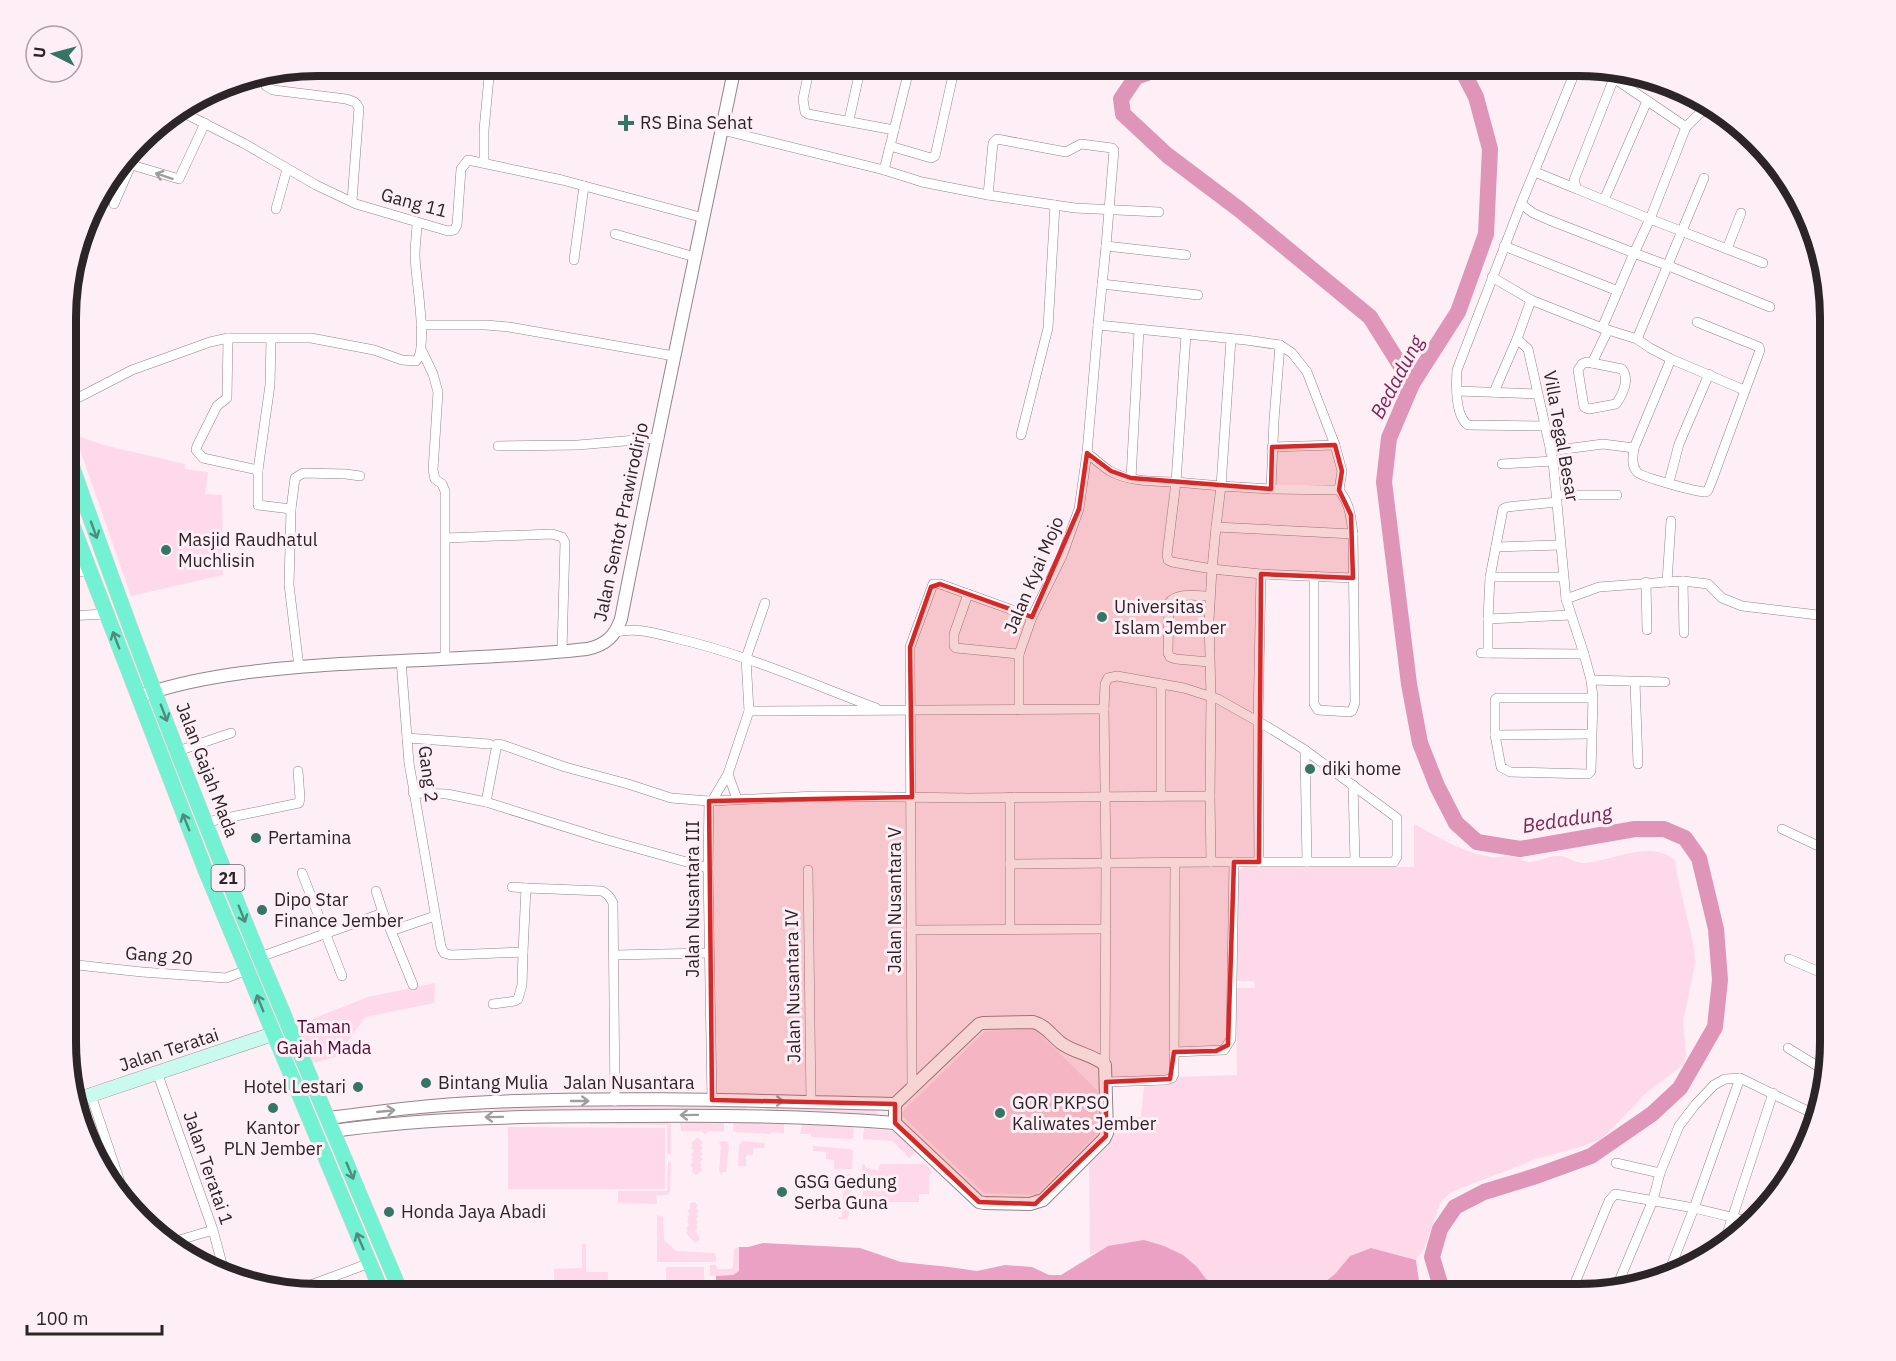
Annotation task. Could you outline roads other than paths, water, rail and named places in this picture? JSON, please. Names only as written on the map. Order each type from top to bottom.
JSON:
[{"type":"highway","name":"Jalan Gajah Mada","points":[[76,477],[155,691],[260,957],[398,1284]]},
{"type":"highway","name":"21","points":[[76,535],[173,790],[378,1284]]},
{"type":"main road","name":"Jalan Teratai","points":[[83,1098],[273,1034]]},
{"type":"street","points":[[489,77],[484,163],[584,186],[704,218]]},
{"type":"street","name":"Jalan Sentot Prawirodirjo","points":[[138,697],[155,691],[241,673],[299,667],[596,648],[604,644],[616,632],[621,619],[733,77]]},
{"type":"street","points":[[808,77],[803,104],[808,114],[894,130]]},
{"type":"street","points":[[849,120],[859,77]]},
{"type":"street","points":[[884,170],[907,77]]},
{"type":"street","points":[[890,146],[929,158],[935,156],[953,77]]},
{"type":"street","points":[[1545,426],[1468,425],[1463,421],[1457,391],[1457,370],[1504,246],[1573,77]]},
{"type":"street","points":[[1577,189],[1574,180],[1613,80]]},
{"type":"street","points":[[1617,80],[1686,127]]},
{"type":"street","points":[[266,82],[266,86],[273,90],[346,99],[357,104],[359,108],[352,201]]},
{"type":"street","points":[[1604,200],[1647,101]]},
{"type":"street","points":[[1592,363],[1618,291],[1650,219],[1686,127],[1703,112]]},
{"type":"street","name":"Gang 11","points":[[188,115],[316,185],[356,204],[448,231],[454,230],[457,225],[461,169],[468,160],[484,163]]},
{"type":"street","points":[[131,165],[178,179],[205,123]]},
{"type":"street","points":[[722,130],[884,170],[922,182],[988,195],[1055,205],[1159,212]]},
{"type":"street","name":"Jalan Kyai Mojo","points":[[988,195],[993,143],[997,139],[1066,152],[1082,144],[1109,147],[1114,150],[1087,453],[1079,509],[1062,556],[1032,617],[1019,654],[1019,710]]},
{"type":"street","points":[[276,209],[287,169]]},
{"type":"street","points":[[114,204],[125,172]]},
{"type":"street","points":[[1535,172],[1763,262]]},
{"type":"street","points":[[1637,339],[1704,178]]},
{"type":"street","points":[[574,260],[584,186]]},
{"type":"street","points":[[1521,204],[1533,213],[1549,220],[1770,307]]},
{"type":"street","points":[[1021,435],[1048,328],[1055,205]]},
{"type":"street","points":[[1727,249],[1741,213]]},
{"type":"street","points":[[76,399],[132,370],[210,342],[228,338],[311,338],[374,350],[402,360],[416,361],[422,351],[415,255],[417,222]]},
{"type":"street","points":[[615,234],[695,257]]},
{"type":"street","points":[[1106,246],[1186,255]]},
{"type":"street","points":[[1504,246],[1618,291]]},
{"type":"street","points":[[1492,277],[1531,300],[1637,339],[1671,359],[1744,390]]},
{"type":"street","points":[[1102,284],[1198,295]]},
{"type":"street","points":[[1494,393],[1531,300]]},
{"type":"street","points":[[1671,359],[1635,448],[1633,461],[1635,470],[1639,475],[1654,480],[1703,492],[1708,490],[1759,347],[1697,322]]},
{"type":"street","points":[[421,325],[509,327],[674,356]]},
{"type":"street","points":[[1098,325],[1280,345],[1292,353],[1307,372],[1335,445],[1342,471],[1339,490],[1347,500],[1353,534],[1354,708],[1350,712],[1321,711],[1315,708],[1314,576]]},
{"type":"street","points":[[1131,478],[1139,330]]},
{"type":"street","points":[[1186,334],[1176,482],[1167,555],[1169,561],[1212,569],[1261,574],[1353,578]]},
{"type":"street","points":[[228,338],[227,396],[225,401],[217,406],[196,450],[203,458],[258,470]]},
{"type":"street","points":[[271,339],[270,384],[258,470],[258,505],[291,509]]},
{"type":"street","points":[[1211,862],[1209,596],[1221,486],[1231,339]]},
{"type":"street","name":"Villa Tegal Besar","points":[[1495,735],[1500,764],[1506,771],[1588,774],[1591,769],[1593,698],[1591,680],[1566,599],[1557,499],[1545,426],[1528,349],[1517,339]]},
{"type":"street","points":[[1271,489],[1280,345]]},
{"type":"street","points":[[422,351],[433,374],[438,393],[433,470],[435,479],[442,484],[445,491],[445,658]]},
{"type":"street","points":[[1592,363],[1622,369],[1625,374],[1627,379],[1616,404],[1589,410],[1583,405],[1578,370],[1582,364],[1592,363]]},
{"type":"street","points":[[1669,482],[1679,444],[1709,374]]},
{"type":"street","points":[[1457,391],[1537,394]]},
{"type":"street","points":[[498,446],[578,445],[659,438]]},
{"type":"street","points":[[1550,451],[1603,444],[1635,448]]},
{"type":"street","points":[[1272,447],[1335,445]]},
{"type":"street","points":[[1087,453],[1111,471],[1131,478],[1271,489],[1339,490]]},
{"type":"street","points":[[1502,464],[1552,461]]},
{"type":"street","points":[[299,667],[289,585],[294,482],[300,474],[360,476]]},
{"type":"street","points":[[1584,654],[1485,653],[1490,577],[1503,509],[1557,499],[1617,495]]},
{"type":"street","points":[[1667,582],[1671,521]]},
{"type":"street","points":[[1216,527],[1353,534]]},
{"type":"street","points":[[446,538],[552,534],[562,537],[565,542],[562,651]]},
{"type":"street","points":[[1496,547],[1560,545]]},
{"type":"street","points":[[76,572],[90,572]]},
{"type":"street","points":[[1259,862],[1258,720],[1261,574]]},
{"type":"street","points":[[1490,577],[1563,578]]},
{"type":"street","points":[[1683,581],[1684,633]]},
{"type":"street","points":[[1566,599],[1599,587],[1683,581],[1708,584],[1722,598],[1742,606],[1820,615]]},
{"type":"street","points":[[1646,582],[1647,630]]},
{"type":"street","name":"Jalan Nusantara V","points":[[912,1088],[910,646],[933,584],[968,594]]},
{"type":"street","points":[[1019,654],[954,646],[954,634],[968,594],[1032,617]]},
{"type":"street","points":[[1209,596],[1178,596],[1169,603],[1168,653],[1170,657],[1176,659],[1209,662]]},
{"type":"street","name":"Jalan Nusantara III","points":[[711,1100],[708,868],[711,801],[728,774],[749,711],[746,658],[765,603]]},
{"type":"street","points":[[76,616],[106,614]]},
{"type":"street","points":[[1488,619],[1571,615]]},
{"type":"street","points":[[621,619],[639,629],[746,658],[881,710]]},
{"type":"street","points":[[616,632],[639,629]]},
{"type":"street","name":"Gang 2","points":[[401,660],[413,793],[441,947],[446,955],[523,952]]},
{"type":"street","points":[[1010,864],[1106,863],[1175,863],[1211,862],[1307,862],[1355,861],[1392,862],[1396,860],[1397,818],[1305,750],[1258,720],[1211,696],[1184,688],[1117,676],[1108,678],[1105,684],[1104,709],[1106,863],[1106,1136],[1043,1200],[1035,1204],[979,1202],[895,1123],[895,1104],[978,1024],[1039,1023],[1066,1047],[1096,1058],[1105,1065]]},
{"type":"street","points":[[1591,680],[1665,681]]},
{"type":"street","points":[[1635,682],[1638,764]]},
{"type":"street","points":[[1161,684],[1161,796]]},
{"type":"street","points":[[1591,734],[1495,735],[1496,700],[1500,697],[1593,698]]},
{"type":"street","points":[[749,711],[1104,709]]},
{"type":"street","points":[[178,751],[231,734]]},
{"type":"street","points":[[407,738],[489,744]]},
{"type":"street","points":[[486,802],[497,744],[565,767],[671,798],[711,801],[817,796],[912,798],[1210,796]]},
{"type":"street","points":[[1305,750],[1307,862]]},
{"type":"street","points":[[207,822],[299,803],[298,771]]},
{"type":"street","points":[[728,774],[737,799]]},
{"type":"street","points":[[1353,785],[1355,861]]},
{"type":"street","points":[[413,793],[447,794],[486,802],[604,839],[708,868]]},
{"type":"street","points":[[1010,797],[1010,929]]},
{"type":"street","points":[[1782,829],[1820,846]]},
{"type":"street","points":[[1174,1052],[1224,1050],[1231,1039],[1234,862]]},
{"type":"street","points":[[1106,1082],[1170,1079],[1174,1074],[1175,863]]},
{"type":"street","name":"Jalan Nusantara IV","points":[[808,870],[811,1101]]},
{"type":"street","points":[[302,873],[342,976]]},
{"type":"street","points":[[512,887],[603,891],[608,894],[613,903],[615,1101]]},
{"type":"street","points":[[493,1004],[518,999],[522,985],[526,888]]},
{"type":"street","points":[[376,891],[412,985]]},
{"type":"street","points":[[260,957],[383,913]]},
{"type":"street","points":[[391,931],[435,916]]},
{"type":"street","points":[[911,930],[1106,929]]},
{"type":"street","points":[[614,955],[709,953]]},
{"type":"street","points":[[1789,959],[1820,972]]},
{"type":"street","name":"Gang 20","points":[[76,965],[226,978],[247,970]]},
{"type":"street","points":[[1788,1048],[1818,1066]]},
{"type":"street","name":"Jalan Teratai 1","points":[[157,1072],[213,1230],[222,1264]]},
{"type":"street","points":[[1671,1265],[1740,1078]]},
{"type":"street","points":[[1619,1281],[1653,1200],[1660,1173],[1679,1126],[1695,1105],[1719,1081],[1740,1078],[1809,1111]]},
{"type":"street","points":[[1728,1233],[1773,1093]]},
{"type":"street","points":[[91,1095],[120,1181]]},
{"type":"street","name":"Jalan Nusantara","points":[[330,1124],[430,1106],[488,1102],[711,1100],[895,1104]]},
{"type":"street","points":[[754,1101],[754,1116]]},
{"type":"street","name":"Jalan Nusantara","points":[[330,1124],[421,1122],[489,1117],[754,1116],[895,1123]]},
{"type":"street","points":[[1616,1163],[1660,1173]]},
{"type":"street","points":[[1575,1284],[1612,1196],[1618,1193],[1743,1220]]},
{"type":"street","points":[[179,1240],[213,1230]]},
{"type":"street","points":[[313,1284],[369,1263]]},
{"type":"waterway","points":[[1136,77],[1121,99],[1123,114],[1167,155],[1240,210],[1370,317],[1412,384]]},
{"type":"waterway","name":"Bedadung","points":[[1440,1284],[1432,1257],[1440,1229],[1455,1207],[1484,1192],[1591,1156],[1652,1114],[1680,1088],[1715,1027],[1720,980],[1716,929],[1699,858],[1685,838],[1664,829],[1635,829],[1520,849],[1477,842],[1456,823],[1437,786],[1420,743],[1409,684],[1384,482],[1389,438],[1412,384],[1458,312],[1486,234],[1490,149],[1476,97],[1466,77]]},
{"type":"place","name":"RS Bina Sehat","points":[[626,123]]},
{"type":"place","name":"Masjid Raudhatul Muchlisin","points":[[166,550]]},
{"type":"place","name":"Universitas Islam Jember","points":[[1102,617]]},
{"type":"place","name":"diki home","points":[[1310,769]]},
{"type":"place","name":"Pertamina","points":[[256,838]]},
{"type":"place","name":"Dipo Star Finance Jember","points":[[262,910]]},
{"type":"place","name":"Bintang Mulia","points":[[426,1083]]},
{"type":"place","name":"Hotel Lestari","points":[[358,1087]]},
{"type":"place","name":"Kantor PLN Jember","points":[[273,1108]]},
{"type":"place","name":"GOR PKPSO Kaliwates Jember","points":[[1000,1113]]},
{"type":"place","name":"GSG Gedung Serba Guna","points":[[782,1192]]},
{"type":"place","name":"Honda Jaya Abadi","points":[[389,1212]]},
{"type":"park label","name":"Taman Gajah Mada","points":[[324,1037]]}]
